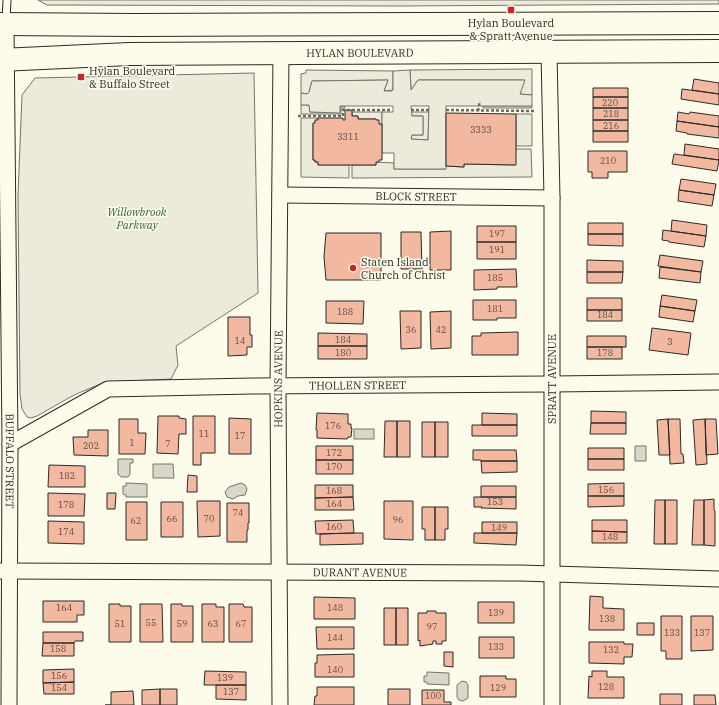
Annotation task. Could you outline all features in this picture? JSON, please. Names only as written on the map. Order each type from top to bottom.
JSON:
[{"type":"main road","points":[[3,24],[159,25],[719,23]]},
{"type":"main road","name":"HYLAN BOULEVARD","points":[[3,60],[129,54],[719,51]]},
{"type":"street","name":"BUFFALO STREET","points":[[3,24],[10,444],[5,571],[9,705]]},
{"type":"street","name":"SPRATT AVENUE","points":[[549,52],[552,198],[552,705]]},
{"type":"street","name":"HOPKINS AVENUE","points":[[280,705],[278,386],[281,53]]},
{"type":"street","name":"BLOCK STREET","points":[[280,195],[552,198]]},
{"type":"street","name":"THOLLEN STREET","points":[[10,444],[108,389],[719,382]]},
{"type":"street","name":"DURANT AVENUE","points":[[5,571],[512,573],[719,579]]},
{"type":"lane","name":"BUFFALO STREET","points":[[3,24],[7,0]]},
{"type":"path","points":[[478,111],[480,101]]},
{"type":"path","points":[[298,116],[343,116],[343,110],[392,110]]},
{"type":"path","points":[[411,110],[429,110]]},
{"type":"path","points":[[446,110],[534,111]]},
{"type":"green space","points":[[38,0],[719,0],[719,4],[399,6],[47,5]]},
{"type":"green space","points":[[532,69],[532,95],[520,94],[524,80],[418,80],[411,90],[410,70]]},
{"type":"green space","points":[[306,70],[393,71],[393,90],[384,91],[388,80],[312,81],[309,92],[307,94],[301,93],[301,74],[306,73]]},
{"type":"green space","name":"Willowbrook Parkway","points":[[254,73],[258,293],[176,346],[178,365],[171,379],[105,382],[74,395],[37,416],[31,418],[27,417],[22,409],[20,394],[18,195],[22,95],[35,78]]},
{"type":"green space","points":[[301,105],[309,105],[310,112],[340,112],[340,106],[345,106],[345,108],[341,108],[341,114],[301,114]]},
{"type":"green space","points":[[483,106],[532,106],[532,108],[483,108]]},
{"type":"green space","points":[[352,112],[382,112],[382,124],[379,124],[376,119],[358,119],[358,116],[352,116]]},
{"type":"green space","points":[[411,112],[429,112],[428,140],[411,139],[412,135],[423,135],[423,116],[412,116]]},
{"type":"green space","points":[[516,114],[532,114],[532,146],[516,146]]},
{"type":"green space","points":[[301,118],[318,118],[318,120],[313,124],[313,160],[318,162],[318,165],[349,165],[349,178],[301,177]]},
{"type":"green space","points":[[516,149],[531,149],[532,177],[352,178],[352,165],[376,165],[376,162],[394,163],[394,169],[445,169],[446,166],[464,167],[464,164],[515,165]]},
{"type":"shaded area","points":[[410,70],[411,90],[418,80],[525,80],[520,94],[532,95],[532,106],[446,106],[446,169],[394,169],[394,153],[382,153],[382,112],[393,112],[393,106],[340,106],[340,113],[310,112],[309,105],[301,105],[301,93],[307,94],[309,92],[312,81],[388,80],[384,91],[392,91],[393,71]],"holes":[[[411,106],[429,106],[428,140],[411,139],[412,135],[423,135],[423,116],[412,116]]]},
{"type":"shaded area","points":[[354,429],[374,429],[374,439],[354,439]]},
{"type":"shaded area","points":[[635,446],[646,446],[646,461],[635,461]]},
{"type":"shaded area","points":[[118,459],[133,459],[133,463],[130,463],[130,474],[128,477],[121,477],[118,474]]},
{"type":"shaded area","points":[[153,464],[173,464],[174,478],[153,478]]},
{"type":"shaded area","points":[[126,483],[147,484],[147,497],[126,497],[126,495],[123,494],[123,486],[126,486]]},
{"type":"shaded area","points":[[241,483],[245,485],[247,489],[245,495],[238,496],[233,499],[227,497],[225,492],[229,487]]},
{"type":"shaded area","points":[[427,672],[449,673],[449,685],[427,684],[427,682],[424,682],[424,676],[427,676]]},
{"type":"shaded area","points":[[462,681],[466,682],[468,685],[468,698],[463,701],[459,700],[457,697],[457,685]]},
{"type":"building","points":[[694,79],[719,83],[719,94],[692,90]]},
{"type":"building","points":[[593,88],[628,88],[628,97],[593,97]]},
{"type":"building","points":[[682,89],[719,94],[719,105],[681,99]]},
{"type":"building","points":[[593,97],[628,97],[628,108],[593,108]]},
{"type":"building","points":[[593,108],[628,108],[628,120],[593,120]]},
{"type":"building","points":[[345,110],[352,110],[352,116],[358,116],[358,119],[376,119],[379,120],[379,124],[382,124],[382,160],[376,162],[376,165],[318,165],[318,162],[313,160],[313,123],[315,123],[315,120],[318,120],[318,118],[343,118],[343,120],[345,120]]},
{"type":"building","points":[[678,112],[719,116],[719,127],[677,121]]},
{"type":"building","points":[[446,113],[516,114],[516,165],[464,164],[464,167],[446,166]]},
{"type":"building","points":[[593,120],[628,120],[628,131],[593,131]]},
{"type":"building","points":[[677,121],[719,127],[719,138],[676,131]]},
{"type":"building","points":[[593,131],[628,131],[628,142],[593,142]]},
{"type":"building","points":[[685,144],[719,149],[719,160],[684,155]]},
{"type":"building","points":[[588,151],[627,151],[627,172],[608,172],[608,178],[592,178],[592,172],[588,172]]},
{"type":"building","points":[[674,154],[719,160],[717,171],[672,164]]},
{"type":"building","points":[[681,179],[716,184],[714,195],[679,190]]},
{"type":"building","points":[[679,190],[714,195],[712,206],[678,201]]},
{"type":"building","points":[[672,220],[707,225],[706,236],[671,231]]},
{"type":"building","points":[[588,223],[623,223],[623,234],[588,234]]},
{"type":"building","points":[[477,226],[516,226],[516,242],[477,242]]},
{"type":"building","points":[[663,230],[706,236],[704,247],[662,240]]},
{"type":"building","points":[[451,231],[451,270],[430,270],[430,232]]},
{"type":"building","points":[[401,232],[421,232],[422,269],[401,269]]},
{"type":"building","name":"Staten Island Church of Christ","points":[[326,233],[381,233],[381,280],[326,280],[324,257]]},
{"type":"building","points":[[588,234],[623,234],[623,246],[588,245]]},
{"type":"building","points":[[477,242],[516,242],[516,259],[477,259]]},
{"type":"building","points":[[660,255],[703,261],[701,272],[658,266]]},
{"type":"building","points":[[587,260],[623,261],[623,272],[587,272]]},
{"type":"building","points":[[660,267],[701,272],[700,283],[659,278]]},
{"type":"building","points":[[516,269],[517,287],[497,287],[497,289],[474,290],[474,270]]},
{"type":"building","points":[[587,272],[623,272],[622,283],[587,283]]},
{"type":"building","points":[[662,295],[697,300],[695,311],[660,306]]},
{"type":"building","points":[[587,298],[622,298],[622,310],[587,310]]},
{"type":"building","points":[[473,300],[516,300],[516,318],[473,320]]},
{"type":"building","points":[[326,301],[364,301],[363,324],[326,323]]},
{"type":"building","points":[[660,306],[695,311],[693,322],[659,317]]},
{"type":"building","points":[[587,310],[622,310],[622,321],[587,321]]},
{"type":"building","points":[[400,311],[421,311],[421,348],[401,349]]},
{"type":"building","points":[[451,311],[451,348],[431,349],[430,312]]},
{"type":"building","points":[[228,317],[250,317],[252,347],[247,347],[247,355],[228,356]]},
{"type":"building","points":[[652,328],[691,333],[688,355],[649,350]]},
{"type":"building","points":[[518,332],[518,355],[472,355],[472,336],[481,336],[481,333]]},
{"type":"building","points":[[318,333],[367,334],[367,346],[318,346]]},
{"type":"building","points":[[587,336],[626,336],[626,347],[587,347]]},
{"type":"building","points":[[318,346],[367,346],[367,359],[318,359]]},
{"type":"building","points":[[587,347],[622,347],[622,359],[587,359]]},
{"type":"building","points":[[591,411],[626,412],[626,423],[591,423]]},
{"type":"building","points":[[317,413],[348,414],[348,424],[351,424],[352,428],[351,437],[348,437],[347,439],[317,438]]},
{"type":"building","points":[[482,413],[517,414],[517,425],[482,425]]},
{"type":"building","points":[[158,416],[179,416],[179,418],[186,419],[186,434],[179,434],[178,454],[157,453]]},
{"type":"building","points":[[193,416],[215,416],[215,453],[201,453],[201,465],[193,465]]},
{"type":"building","points":[[229,418],[251,419],[251,454],[229,454]]},
{"type":"building","points":[[119,419],[138,419],[138,433],[146,433],[145,454],[119,454]]},
{"type":"building","points":[[668,419],[670,455],[659,455],[657,420]]},
{"type":"building","points":[[668,419],[680,419],[681,454],[683,454],[684,463],[670,464]]},
{"type":"building","points":[[705,419],[707,464],[696,465],[693,420]]},
{"type":"building","points":[[705,419],[716,419],[718,454],[706,455]]},
{"type":"building","points":[[385,421],[397,421],[397,457],[384,457]]},
{"type":"building","points":[[397,421],[410,421],[410,457],[397,457]]},
{"type":"building","points":[[422,422],[435,422],[435,457],[422,457]]},
{"type":"building","points":[[435,422],[448,422],[448,457],[435,457]]},
{"type":"building","points":[[591,423],[626,423],[626,434],[590,434]]},
{"type":"building","points":[[472,425],[517,425],[517,436],[472,436]]},
{"type":"building","points":[[88,430],[108,430],[108,456],[74,455],[73,437],[88,437]]},
{"type":"building","points":[[316,446],[353,446],[353,460],[316,460]]},
{"type":"building","points":[[588,448],[624,448],[624,459],[588,459]]},
{"type":"building","points":[[473,450],[516,450],[517,461],[473,460]]},
{"type":"building","points":[[588,459],[624,459],[624,470],[588,470]]},
{"type":"building","points":[[316,460],[353,460],[353,474],[316,474]]},
{"type":"building","points":[[481,461],[517,461],[517,472],[482,473]]},
{"type":"building","points":[[49,465],[85,466],[85,487],[48,487]]},
{"type":"building","points":[[188,475],[197,476],[197,492],[187,492]]},
{"type":"building","points":[[624,483],[624,496],[588,496],[588,484]]},
{"type":"building","points":[[315,485],[353,485],[353,497],[315,498]]},
{"type":"building","points":[[481,486],[516,486],[516,497],[481,497]]},
{"type":"building","points":[[48,493],[85,494],[84,516],[48,516]]},
{"type":"building","points":[[107,493],[116,493],[115,509],[107,509]]},
{"type":"building","points":[[588,496],[624,496],[624,506],[588,507]]},
{"type":"building","points":[[353,497],[354,510],[315,510],[315,498]]},
{"type":"building","points":[[474,497],[516,497],[516,509],[474,507]]},
{"type":"building","points":[[714,499],[715,546],[704,545],[704,500]]},
{"type":"building","points":[[655,500],[665,500],[665,544],[654,544]]},
{"type":"building","points":[[665,500],[677,500],[677,544],[665,544]]},
{"type":"building","points":[[694,500],[704,500],[704,545],[692,545]]},
{"type":"building","points":[[197,501],[220,501],[220,536],[198,537]]},
{"type":"building","points":[[384,501],[413,501],[413,540],[384,539]]},
{"type":"building","points":[[126,502],[147,502],[147,540],[126,540]]},
{"type":"building","points":[[161,502],[183,502],[183,537],[161,537]]},
{"type":"building","points":[[227,503],[249,503],[247,542],[227,542]]},
{"type":"building","points":[[422,507],[435,507],[435,540],[425,540],[425,529],[422,529]]},
{"type":"building","points":[[435,507],[448,507],[448,529],[445,529],[445,540],[435,540]]},
{"type":"building","points":[[353,520],[354,533],[316,534],[315,521]]},
{"type":"building","points":[[592,520],[627,520],[627,532],[592,531]]},
{"type":"building","points":[[48,521],[84,522],[84,544],[48,543]]},
{"type":"building","points":[[482,522],[517,522],[517,533],[482,533]]},
{"type":"building","points":[[592,531],[627,532],[627,543],[592,543]]},
{"type":"building","points":[[363,533],[363,544],[320,545],[320,534]]},
{"type":"building","points":[[474,533],[517,533],[516,545],[474,543]]},
{"type":"building","points":[[590,596],[603,597],[603,608],[624,609],[624,630],[589,630]]},
{"type":"building","points":[[314,597],[355,598],[355,619],[314,619]]},
{"type":"building","points":[[43,601],[84,601],[84,615],[77,615],[77,622],[43,622]]},
{"type":"building","points":[[478,602],[514,602],[514,623],[478,623]]},
{"type":"building","points":[[109,604],[131,606],[131,642],[109,642]]},
{"type":"building","points":[[140,604],[162,604],[163,642],[140,642]]},
{"type":"building","points":[[171,604],[193,606],[193,642],[171,642]]},
{"type":"building","points":[[202,604],[216,604],[216,607],[224,607],[224,642],[202,642]]},
{"type":"building","points":[[229,604],[243,604],[244,607],[252,607],[252,642],[229,642]]},
{"type":"building","points":[[384,608],[396,608],[396,645],[384,645]]},
{"type":"building","points":[[396,608],[408,608],[408,645],[396,645]]},
{"type":"building","points":[[427,611],[446,613],[446,641],[442,641],[442,644],[436,644],[436,641],[433,641],[433,644],[420,646],[420,640],[418,641],[418,613],[427,613]]},
{"type":"building","points":[[661,616],[682,616],[682,659],[666,659],[666,651],[661,651]]},
{"type":"building","points":[[691,616],[713,616],[713,650],[691,651]]},
{"type":"building","points":[[637,623],[654,623],[654,635],[637,635]]},
{"type":"building","points":[[316,627],[354,627],[354,649],[317,649]]},
{"type":"building","points":[[43,632],[83,632],[83,641],[75,641],[74,643],[43,643]]},
{"type":"building","points":[[479,637],[514,637],[514,658],[479,658]]},
{"type":"building","points":[[589,642],[624,642],[624,644],[633,644],[632,657],[624,657],[624,664],[589,663]]},
{"type":"building","points":[[43,643],[74,643],[74,656],[42,656]]},
{"type":"building","points":[[444,652],[453,652],[453,667],[444,666]]},
{"type":"building","points":[[354,654],[354,677],[315,677],[315,663],[317,663],[317,655]]},
{"type":"building","points":[[74,669],[74,682],[43,683],[43,670]]},
{"type":"building","points":[[205,671],[246,672],[246,685],[204,685]]},
{"type":"building","points":[[592,671],[607,671],[607,677],[624,677],[624,698],[588,698],[589,676],[592,677]]},
{"type":"building","points":[[480,676],[506,676],[506,679],[516,679],[516,697],[480,697]]},
{"type":"building","points":[[74,682],[74,694],[44,694],[43,683]]},
{"type":"building","points":[[216,685],[246,685],[246,700],[216,699]]},
{"type":"building","points":[[317,687],[354,687],[354,705],[314,705],[315,696],[317,696]]},
{"type":"building","points":[[160,689],[160,705],[142,705],[142,690]]},
{"type":"building","points":[[160,689],[177,689],[177,705],[160,705]]},
{"type":"building","points":[[388,689],[410,689],[410,705],[388,705]]},
{"type":"building","points":[[422,690],[444,690],[444,702],[451,702],[451,705],[422,705]]},
{"type":"building","points":[[133,691],[134,705],[111,705],[111,692]]},
{"type":"building","points":[[660,694],[682,694],[682,705],[660,705]]},
{"type":"building","points":[[694,695],[715,695],[716,705],[694,705]]},
{"type":"place","name":"Hylan Boulevard & Spratt Avenue","points":[[511,10]]},
{"type":"place","name":"Hylan Boulevard & Buffalo Street","points":[[81,77]]},
{"type":"place","name":"Staten Island Church of Christ","points":[[353,268]]}]
